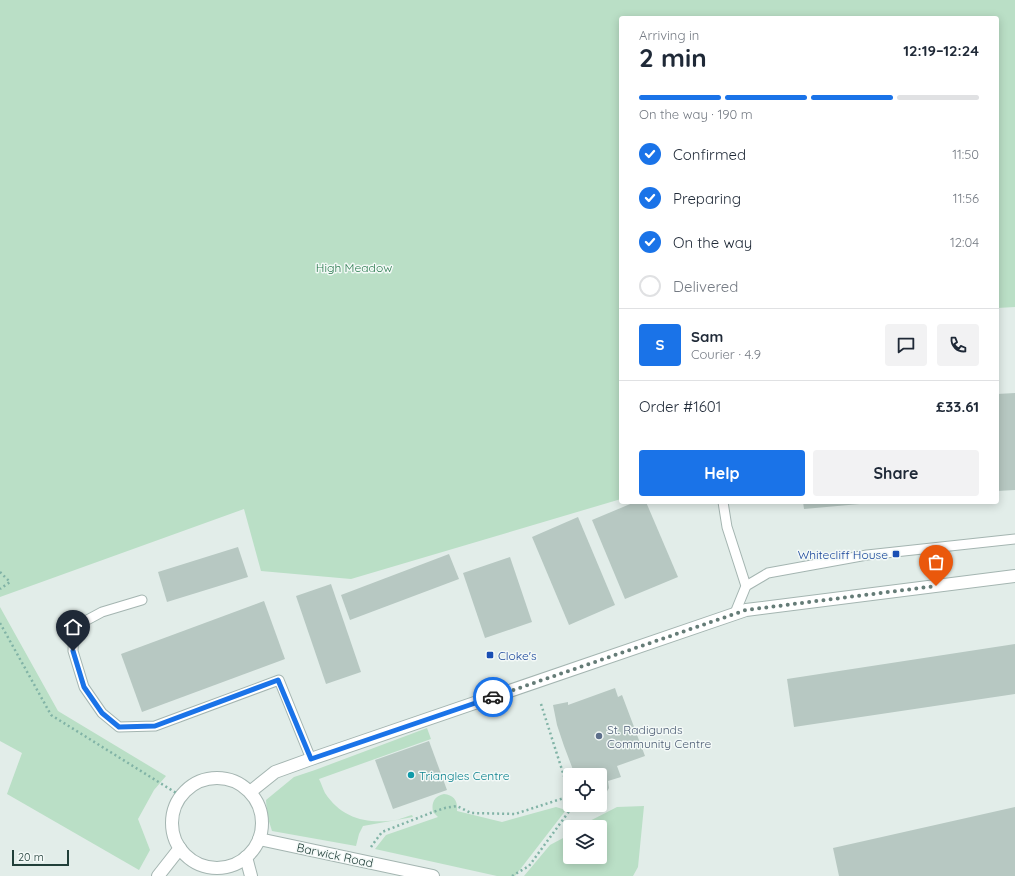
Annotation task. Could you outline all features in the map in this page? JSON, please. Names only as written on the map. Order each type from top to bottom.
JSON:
[{"type":"street","points":[[250,792],[275,772],[746,610],[1015,576]]},
{"type":"street","points":[[215,778],[227,779],[239,784],[250,792],[257,802],[261,817],[259,839],[253,849],[239,862],[219,868],[196,862],[187,856],[180,848],[174,837],[172,824],[174,811],[181,796],[195,784],[204,780],[215,778]]},
{"type":"street","name":"Barwick Road","points":[[259,839],[433,876]]},
{"type":"street","points":[[158,876],[180,848]]},
{"type":"street","points":[[246,857],[251,876]]},
{"type":"lane","points":[[723,504],[727,527],[746,586],[736,614]]},
{"type":"lane","points":[[746,586],[768,573],[867,555],[1015,539]]},
{"type":"lane","points":[[142,600],[102,612],[74,627],[73,651],[84,687],[102,713],[119,727],[155,726],[278,680],[311,759]]},
{"type":"path","points":[[0,572],[10,582],[0,589]]},
{"type":"path","points":[[0,624],[51,715],[181,796]]},
{"type":"path","points":[[541,704],[563,774]]},
{"type":"path","points":[[366,862],[373,844],[382,832],[445,808],[457,806],[471,813],[515,814],[563,798]]},
{"type":"path","points":[[512,876],[529,866],[569,812]]},
{"type":"green space","name":"High Meadow","points":[[0,0],[1015,0],[1015,307],[999,308],[999,16],[619,16],[619,500],[351,579],[261,571],[244,509],[0,597]]},
{"type":"green space","points":[[0,607],[58,711],[166,776],[154,790],[138,819],[150,850],[139,870],[7,794],[22,753],[0,741]]},
{"type":"green space","points":[[427,728],[431,739],[319,779],[325,793],[331,801],[352,816],[369,821],[394,820],[412,815],[413,817],[363,826],[356,846],[272,831],[267,815],[266,800],[294,777]]},
{"type":"green space","points":[[444,794],[453,797],[457,804],[457,811],[502,822],[556,807],[563,809],[563,812],[564,812],[515,876],[497,876],[375,849],[386,835],[438,817],[433,812],[433,802],[438,796]]},
{"type":"green space","points":[[644,806],[638,867],[633,876],[524,876],[550,845],[563,838],[563,864],[607,864],[607,820],[592,820],[617,807]]},
{"type":"building","points":[[1015,393],[1015,490],[999,491],[999,394]]},
{"type":"building","points":[[630,504],[647,504],[678,577],[625,599],[592,520]]},
{"type":"building","points":[[803,504],[860,504],[804,509]]},
{"type":"building","points":[[578,517],[615,605],[569,625],[532,537]]},
{"type":"building","points":[[238,547],[248,577],[167,602],[158,572]]},
{"type":"building","points":[[449,554],[459,579],[350,620],[341,595]]},
{"type":"building","points":[[510,557],[532,622],[485,638],[463,573]]},
{"type":"building","points":[[331,584],[361,672],[326,684],[296,596]]},
{"type":"building","points":[[264,601],[285,659],[142,712],[121,654]]},
{"type":"building","points":[[1015,644],[1015,694],[794,727],[787,679]]},
{"type":"building","name":"St. Radigunds Community Centre","points":[[615,688],[618,697],[622,695],[645,756],[617,766],[621,777],[608,781],[609,788],[607,791],[607,768],[572,768],[557,725],[553,705],[568,702],[568,705]]},
{"type":"building","name":"Triangles Centre","points":[[429,741],[447,790],[393,809],[375,760]]},
{"type":"building","points":[[1015,807],[1015,876],[839,876],[833,848]]},
{"type":"way so far","points":[[493,697],[746,610],[936,586]]},
{"type":"place","name":"Whitecliff House","points":[[896,554]]},
{"type":"place","name":"Cloke's","points":[[490,655]]},
{"type":"place","name":"St. Radigunds Community Centre","points":[[599,736]]},
{"type":"place","name":"Triangles Centre","points":[[411,775]]},
{"type":"route","points":[[73,651],[84,687],[102,713],[119,727],[155,726],[278,680],[311,759],[493,697]]}]
